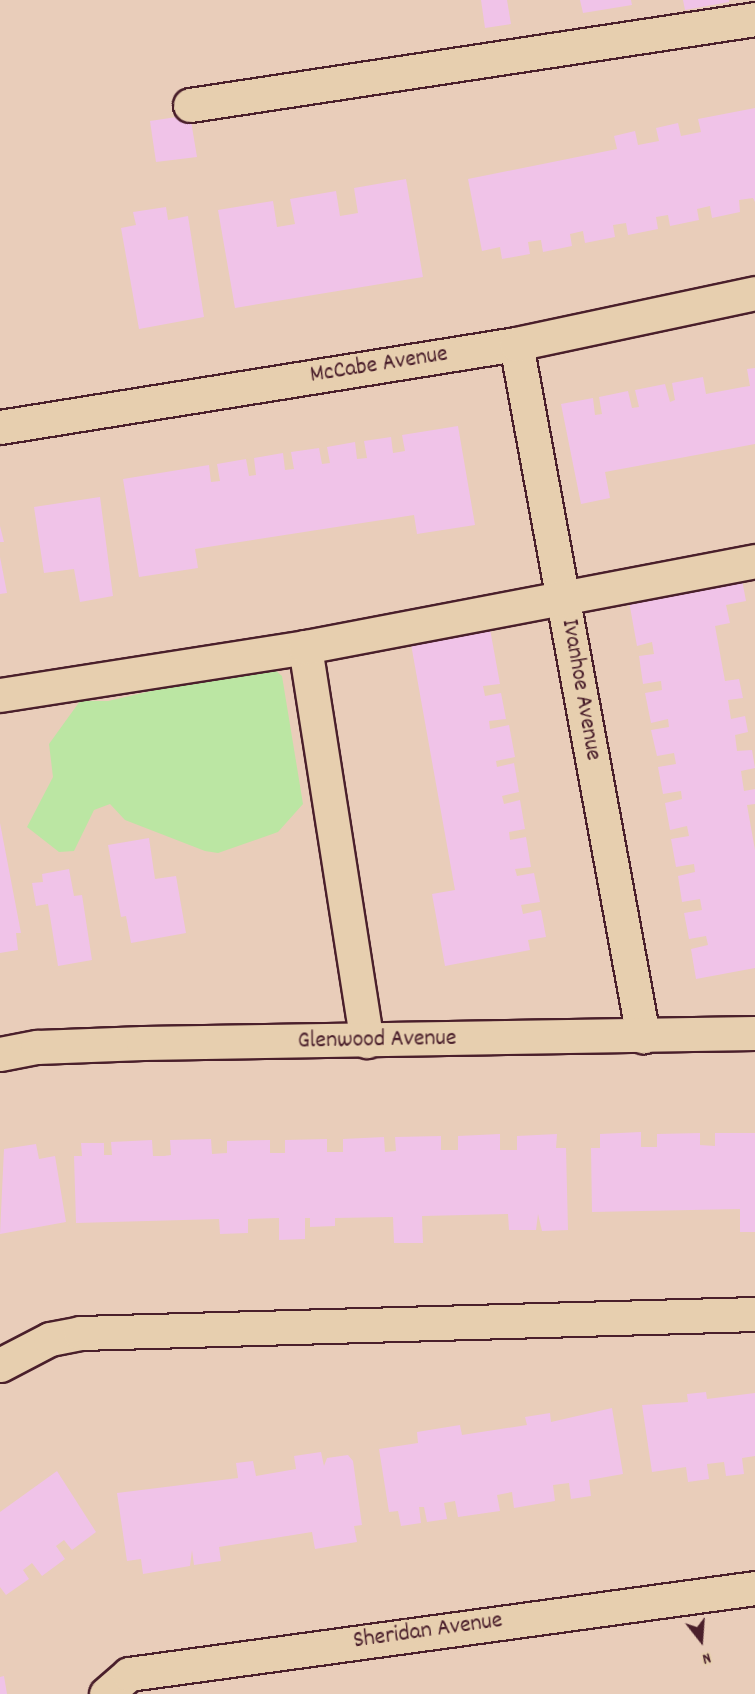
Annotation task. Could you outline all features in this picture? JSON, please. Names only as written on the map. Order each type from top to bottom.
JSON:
[{"type":"street","points":[[190,105],[755,19]]},
{"type":"street","name":"McCabe Avenue","points":[[0,427],[516,344],[755,293]]},
{"type":"street","name":"Ivanhoe Avenue","points":[[516,344],[643,1036]]},
{"type":"street","points":[[0,695],[305,647],[755,561]]},
{"type":"street","points":[[305,647],[367,1041]]},
{"type":"street","name":"Glenwood Avenue","points":[[0,1054],[60,1046],[755,1033]]},
{"type":"street","points":[[0,1365],[50,1340],[80,1333],[755,1314]]},
{"type":"street","name":"Sheridan Avenue","points":[[106,1692],[129,1674],[755,1588]]},
{"type":"green space","points":[[268,664],[282,676],[303,804],[278,832],[218,853],[205,851],[125,820],[110,804],[94,810],[74,851],[59,852],[27,827],[53,777],[49,744],[80,701],[108,701]]},
{"type":"building","points":[[481,0],[507,0],[511,24],[485,28]]},
{"type":"building","points":[[580,0],[631,0],[632,5],[583,13]]},
{"type":"building","points":[[683,0],[729,0],[729,2],[685,10]]},
{"type":"building","points":[[755,108],[755,202],[753,198],[739,200],[740,212],[712,218],[710,206],[697,209],[699,220],[670,226],[668,215],[656,217],[658,229],[628,235],[626,223],[613,225],[615,237],[585,243],[583,231],[570,234],[572,246],[543,252],[541,240],[528,242],[530,254],[502,259],[500,247],[482,251],[468,179],[617,149],[614,136],[635,131],[638,145],[659,141],[656,128],[678,123],[681,136],[701,132],[698,119]]},
{"type":"building","points":[[190,115],[197,157],[156,162],[150,121]]},
{"type":"building","points":[[406,179],[423,277],[235,308],[218,210],[273,201],[277,227],[295,224],[290,199],[336,191],[340,216],[358,213],[354,188]]},
{"type":"building","points":[[166,207],[168,220],[188,216],[204,317],[139,329],[121,228],[136,225],[133,212]]},
{"type":"building","points":[[755,368],[755,444],[605,472],[610,498],[581,504],[561,404],[593,398],[595,415],[602,414],[599,397],[628,391],[632,408],[639,407],[635,390],[665,384],[670,402],[675,400],[672,383],[703,377],[706,394],[750,386],[747,369]]},
{"type":"building","points":[[458,426],[475,525],[417,534],[414,515],[195,549],[198,568],[139,577],[123,479],[209,465],[211,482],[220,481],[217,464],[246,459],[249,476],[256,475],[254,458],[283,453],[285,470],[294,469],[291,452],[319,448],[322,464],[330,463],[327,447],[355,442],[357,459],[367,458],[364,441],[391,437],[393,453],[405,451],[402,435]]},
{"type":"building","points":[[100,497],[113,596],[80,602],[74,569],[44,573],[34,507]]},
{"type":"building","points":[[0,526],[4,542],[0,542]]},
{"type":"building","points":[[0,557],[7,593],[0,594]]},
{"type":"building","points":[[740,569],[746,601],[726,605],[730,623],[715,626],[725,681],[739,679],[743,698],[728,700],[731,719],[745,716],[748,732],[735,735],[737,751],[752,750],[755,768],[741,771],[744,791],[755,789],[755,804],[747,805],[755,850],[755,968],[696,979],[691,949],[708,945],[706,936],[689,939],[684,913],[702,910],[700,899],[682,902],[678,876],[695,872],[694,864],[676,867],[671,839],[689,836],[687,826],[670,830],[665,803],[682,799],[681,791],[663,794],[658,767],[676,764],[674,753],[657,756],[651,730],[669,727],[668,719],[651,723],[645,693],[662,690],[661,681],[643,684],[639,656],[654,654],[652,642],[637,646],[627,590]]},
{"type":"building","points":[[490,629],[500,684],[483,686],[485,696],[501,693],[506,719],[489,721],[490,729],[509,725],[515,757],[496,761],[497,767],[514,763],[519,792],[502,796],[504,804],[520,800],[525,829],[509,832],[510,840],[526,837],[531,867],[515,869],[517,876],[534,873],[540,902],[521,905],[523,914],[541,910],[546,937],[528,940],[530,950],[445,966],[432,894],[455,890],[409,633]]},
{"type":"building","points":[[0,823],[21,933],[16,933],[18,950],[0,953]]},
{"type":"building","points":[[149,838],[155,879],[176,876],[186,933],[131,943],[126,916],[121,917],[108,845]]},
{"type":"building","points":[[69,869],[74,896],[82,895],[92,960],[58,966],[48,904],[36,906],[32,883],[43,882],[42,874]]},
{"type":"building","points":[[641,1132],[641,1147],[657,1147],[657,1134],[700,1133],[700,1145],[715,1146],[715,1133],[755,1133],[755,1232],[740,1232],[740,1209],[592,1212],[591,1148],[600,1148],[600,1134]]},
{"type":"building","points":[[500,1134],[500,1150],[517,1150],[517,1136],[557,1134],[556,1148],[566,1148],[568,1230],[542,1231],[538,1214],[536,1230],[509,1230],[508,1214],[422,1216],[423,1243],[394,1243],[393,1217],[335,1218],[335,1226],[310,1227],[310,1218],[305,1218],[305,1239],[279,1240],[279,1218],[248,1219],[248,1233],[220,1234],[219,1219],[76,1223],[74,1156],[82,1156],[81,1143],[104,1143],[104,1155],[112,1155],[111,1142],[152,1140],[153,1156],[164,1156],[171,1155],[170,1140],[211,1139],[212,1154],[227,1153],[227,1141],[270,1140],[270,1153],[285,1153],[285,1140],[327,1139],[327,1152],[343,1152],[343,1139],[384,1137],[385,1152],[396,1151],[395,1137],[441,1136],[441,1150],[458,1150],[458,1136]]},
{"type":"building","points":[[36,1144],[39,1159],[55,1156],[66,1222],[0,1234],[4,1149]]},
{"type":"building","points":[[706,1392],[707,1399],[755,1393],[755,1456],[742,1458],[744,1474],[726,1476],[724,1462],[707,1464],[709,1479],[688,1482],[686,1467],[652,1472],[642,1405],[688,1402],[687,1394]]},
{"type":"building","points":[[612,1408],[623,1474],[589,1480],[591,1496],[571,1499],[569,1483],[553,1485],[555,1501],[514,1508],[512,1492],[497,1495],[500,1511],[458,1517],[455,1501],[444,1503],[447,1519],[427,1522],[424,1507],[419,1507],[421,1523],[401,1526],[398,1511],[389,1512],[379,1449],[418,1443],[417,1432],[460,1425],[462,1435],[527,1425],[525,1417],[550,1413],[551,1422]]},
{"type":"building","points":[[321,1452],[324,1466],[327,1458],[348,1455],[353,1461],[362,1525],[354,1526],[357,1542],[315,1549],[312,1532],[219,1547],[221,1561],[194,1565],[192,1550],[190,1566],[143,1574],[141,1559],[127,1561],[117,1493],[238,1478],[236,1463],[253,1461],[256,1476],[296,1469],[294,1456]]},
{"type":"building","points":[[57,1471],[96,1532],[72,1550],[64,1540],[56,1546],[65,1559],[42,1576],[32,1563],[23,1570],[29,1579],[6,1595],[0,1587],[0,1512]]},
{"type":"building","points":[[4,1676],[7,1694],[0,1694],[0,1677]]}]
